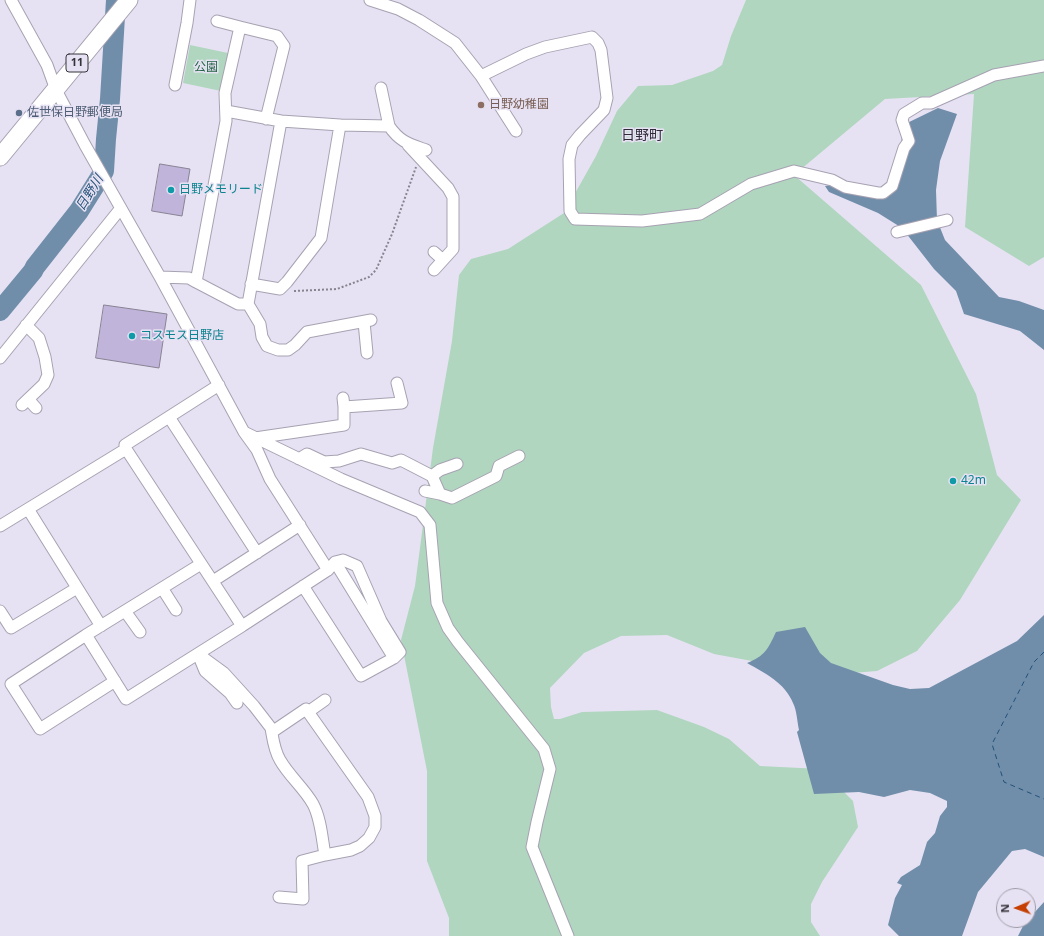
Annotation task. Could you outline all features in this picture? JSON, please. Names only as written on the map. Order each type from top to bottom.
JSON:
[{"type":"main road","name":"11","points":[[0,157],[129,0]]},
{"type":"street","points":[[11,0],[47,65],[56,90],[85,145],[160,277],[244,432],[257,450],[270,478],[300,526],[331,566],[394,658]]},
{"type":"street","points":[[175,85],[190,0]]},
{"type":"street","points":[[370,0],[397,4],[455,43],[481,76],[516,131]]},
{"type":"street","points":[[217,21],[277,36],[284,46],[266,118]]},
{"type":"street","points":[[196,282],[226,121],[225,93],[240,27]]},
{"type":"street","points":[[481,76],[526,54],[545,47],[592,37],[598,43],[601,50],[607,98],[604,110],[572,145],[569,158],[570,211],[575,219],[642,222],[700,214],[751,184],[794,171],[832,180],[845,187],[883,193],[892,186],[904,148],[909,141],[902,120],[904,114],[922,103],[932,103],[994,75],[1044,66]]},
{"type":"street","points":[[381,88],[389,126],[396,136],[423,154],[453,197],[453,249],[434,270]]},
{"type":"street","points":[[226,111],[281,121],[340,125],[389,126]]},
{"type":"street","points":[[281,121],[248,304],[260,324],[262,337],[267,346],[278,350],[288,350],[307,332],[368,321],[367,353]]},
{"type":"street","points":[[251,284],[280,289],[322,238],[340,125]]},
{"type":"street","points":[[0,358],[121,208]]},
{"type":"street","points":[[897,232],[948,220]]},
{"type":"street","points":[[434,252],[443,260]]},
{"type":"street","points":[[160,277],[189,278],[238,304],[248,304]]},
{"type":"street","points":[[26,326],[39,338],[45,357],[48,375],[44,384],[25,402],[36,408]]},
{"type":"street","points":[[255,438],[344,425],[344,402],[402,403],[397,383]]},
{"type":"street","points":[[219,386],[125,445],[126,449],[242,626]]},
{"type":"street","points":[[169,417],[257,553]]},
{"type":"street","points":[[244,432],[341,479],[420,512],[430,525],[437,603],[448,628],[544,748],[550,770],[532,847],[568,936]]},
{"type":"street","points":[[0,526],[126,449]]},
{"type":"street","points":[[299,459],[307,454],[324,462],[339,461],[361,454],[392,463],[401,460],[432,476],[440,494]]},
{"type":"street","points":[[425,491],[452,498],[496,476],[499,466],[519,456]]},
{"type":"street","points":[[432,476],[440,470],[457,464]]},
{"type":"street","points":[[28,509],[100,626]]},
{"type":"street","points":[[213,581],[300,526]]},
{"type":"street","points":[[86,635],[126,698],[242,626],[342,560],[357,566],[381,621],[400,652],[394,658],[361,676],[303,586]]},
{"type":"street","points":[[115,681],[40,729],[11,684],[100,626],[201,564]]},
{"type":"street","points":[[0,611],[11,628],[77,588]]},
{"type":"street","points":[[162,588],[176,610]]},
{"type":"street","points":[[125,611],[140,632]]},
{"type":"street","points":[[198,654],[205,671],[230,693],[237,703]]},
{"type":"street","points":[[198,654],[224,673],[254,706],[271,728],[274,746],[280,760],[313,804],[318,817],[325,855]]},
{"type":"street","points":[[308,712],[325,700]]},
{"type":"street","points":[[272,732],[306,709],[368,797],[375,816],[375,827],[369,838],[360,846],[351,850],[302,861],[303,899],[279,897]]},
{"type":"path","points":[[280,289],[285,294],[296,290],[337,289],[369,277],[376,270],[392,234],[423,154]]},
{"type":"green space","points":[[746,0],[1044,0],[1044,257],[1029,266],[965,227],[974,94],[885,99],[794,175],[921,285],[976,394],[997,475],[1021,500],[960,600],[917,651],[877,671],[828,675],[714,654],[667,635],[621,636],[584,653],[550,688],[551,707],[554,719],[560,719],[582,712],[657,710],[704,727],[729,739],[760,766],[821,769],[853,801],[858,827],[822,882],[811,904],[811,922],[820,936],[449,936],[449,918],[427,861],[427,771],[401,640],[415,586],[433,448],[452,341],[459,275],[471,259],[508,249],[564,213],[596,156],[617,111],[638,86],[672,85],[713,71],[722,65],[731,36]]},
{"type":"green space","name":"公園","points":[[190,45],[228,53],[221,91],[183,83]]},
{"type":"water","points":[[938,108],[957,114],[940,161],[936,190],[937,220],[945,240],[999,297],[1019,301],[1044,310],[1044,350],[1020,331],[964,314],[956,291],[934,269],[902,228],[878,213],[829,192],[825,186],[838,184],[882,198],[890,195],[898,178],[903,125]]},
{"type":"water","points":[[1044,615],[1044,857],[1025,849],[1012,851],[978,892],[962,936],[899,936],[888,925],[895,898],[902,885],[897,883],[901,877],[920,865],[927,842],[935,833],[940,816],[947,807],[947,801],[930,793],[910,790],[884,797],[859,792],[814,794],[797,732],[799,730],[793,703],[780,684],[747,663],[762,655],[771,643],[776,632],[805,627],[820,653],[831,663],[893,685],[910,689],[929,688],[1017,641]]},
{"type":"water","points":[[1044,902],[1044,936],[1018,936],[1022,928],[1036,928],[1036,911]]},
{"type":"building","name":"日野メモリード","points":[[160,164],[190,169],[182,216],[152,211]]},
{"type":"building","name":"コスモス日野店","points":[[104,305],[167,314],[159,368],[96,358]]},
{"type":"waterway","name":"日野川","points":[[0,311],[79,211],[104,171],[116,0]]},
{"type":"ferry route","points":[[1044,652],[1034,662],[992,744],[1004,782],[1044,799]]},
{"type":"place","name":"日野幼稚園","points":[[481,105]]},
{"type":"place","name":"佐世保日野郵便局","points":[[19,113]]},
{"type":"place","name":"日野メモリード","points":[[171,190]]},
{"type":"place","name":"コスモス日野店","points":[[132,336]]},
{"type":"place","name":"42m","points":[[953,481]]},
{"type":"district","name":"日野町","points":[[642,136]]}]
